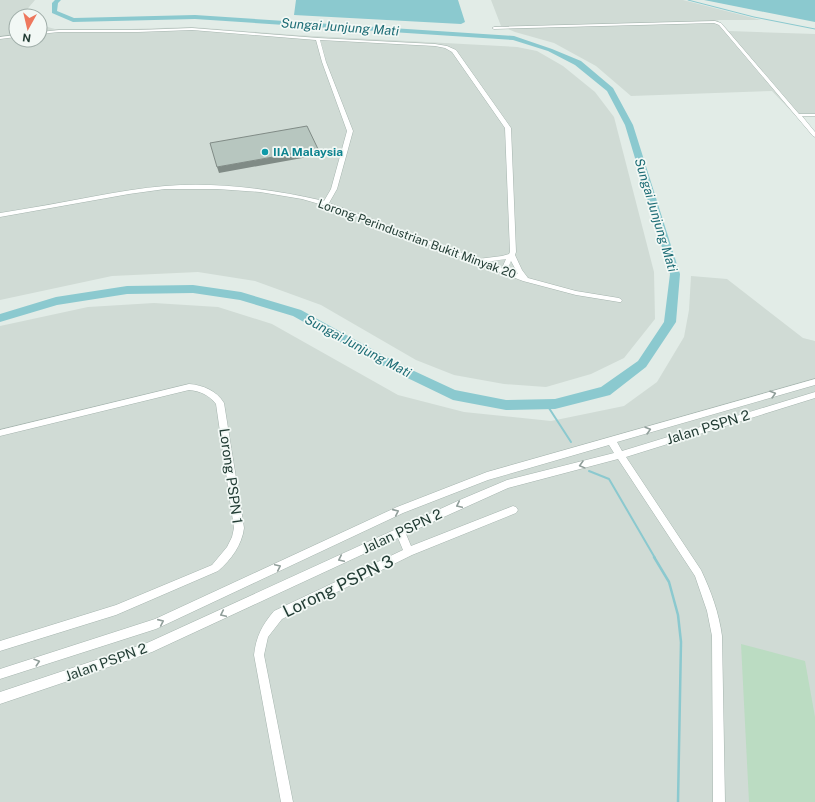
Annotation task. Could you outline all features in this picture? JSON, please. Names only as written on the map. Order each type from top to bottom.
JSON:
[{"type":"street","points":[[494,28],[714,22],[720,24],[815,135]]},
{"type":"street","points":[[48,32],[192,29],[333,40],[435,45],[446,47],[454,51],[508,128],[512,255],[519,271],[525,279]]},
{"type":"street","points":[[305,38],[319,46]]},
{"type":"street","points":[[318,39],[326,70],[350,132],[334,189],[326,203]]},
{"type":"street","points":[[319,46],[333,40]]},
{"type":"street","points":[[798,115],[815,115]]},
{"type":"street","name":"Lorong Perindustrian Bukit Minyak 20","points":[[0,215],[136,191],[173,187],[273,192],[326,203],[525,279],[576,293],[619,300]]},
{"type":"street","points":[[309,199],[323,195],[334,189]]},
{"type":"street","points":[[334,189],[336,199],[342,209]]},
{"type":"street","points":[[476,261],[496,259],[512,255]]},
{"type":"street","points":[[503,271],[512,255]]},
{"type":"street","name":"Jalan PSPN 2","points":[[0,674],[156,624],[400,510],[487,476],[815,382]]},
{"type":"street","name":"Lorong PSPN 1","points":[[0,433],[189,387],[197,387],[218,398],[220,403],[239,534],[222,563],[215,568],[116,610],[0,646]]},
{"type":"street","name":"Jalan PSPN 2","points":[[0,698],[148,648],[508,484],[620,455],[815,394]]},
{"type":"street","points":[[611,441],[698,573],[708,595],[714,615],[716,636],[719,802]]},
{"type":"street","name":"Lorong PSPN 3","points":[[287,802],[259,655],[260,639],[267,626],[278,615],[409,552],[513,510]]},
{"type":"street","points":[[400,532],[409,552]]},
{"type":"shaded area","points":[[0,0],[35,0],[28,8],[8,8],[8,48],[48,48],[48,27],[55,29],[131,29],[192,27],[295,35],[517,47],[537,51],[563,66],[595,92],[614,117],[654,272],[655,319],[624,358],[591,374],[546,387],[504,384],[454,375],[416,360],[321,305],[255,281],[198,272],[112,276],[0,300]]},
{"type":"shaded area","points":[[491,0],[683,0],[761,20],[717,20],[729,31],[815,34],[815,115],[795,115],[772,91],[631,96],[596,66],[554,43],[515,32],[501,26]]},
{"type":"shaded area","points":[[691,276],[727,279],[803,338],[815,341],[815,802],[0,802],[0,326],[88,307],[154,303],[218,307],[272,324],[398,395],[464,412],[551,421],[624,406],[657,382],[684,337],[689,310]]},
{"type":"green space","points":[[741,644],[805,661],[815,717],[815,802],[749,802]]},
{"type":"water","points":[[296,0],[458,0],[465,22],[461,24],[294,15]]},
{"type":"water","points":[[704,0],[815,0],[815,22]]},
{"type":"building","name":"IIA Malaysia","points":[[307,126],[318,149],[217,167],[210,143]]},
{"type":"waterway","name":"Sungai Junjung Mati","points":[[0,318],[56,301],[127,290],[193,289],[241,296],[297,313],[395,367],[453,395],[506,405],[555,404],[605,391],[642,364],[670,322],[675,274],[629,125],[610,90],[578,63],[550,50],[514,38],[195,17],[73,20],[54,12],[55,3],[58,0]]},
{"type":"waterway","points":[[688,0],[754,17],[815,29]]},
{"type":"waterway","points":[[547,405],[571,442]]},
{"type":"waterway","points":[[589,471],[609,479],[655,558]]},
{"type":"waterway","points":[[654,557],[669,582],[678,615],[681,642],[678,802]]},
{"type":"place","name":"IIA Malaysia","points":[[265,152]]}]
